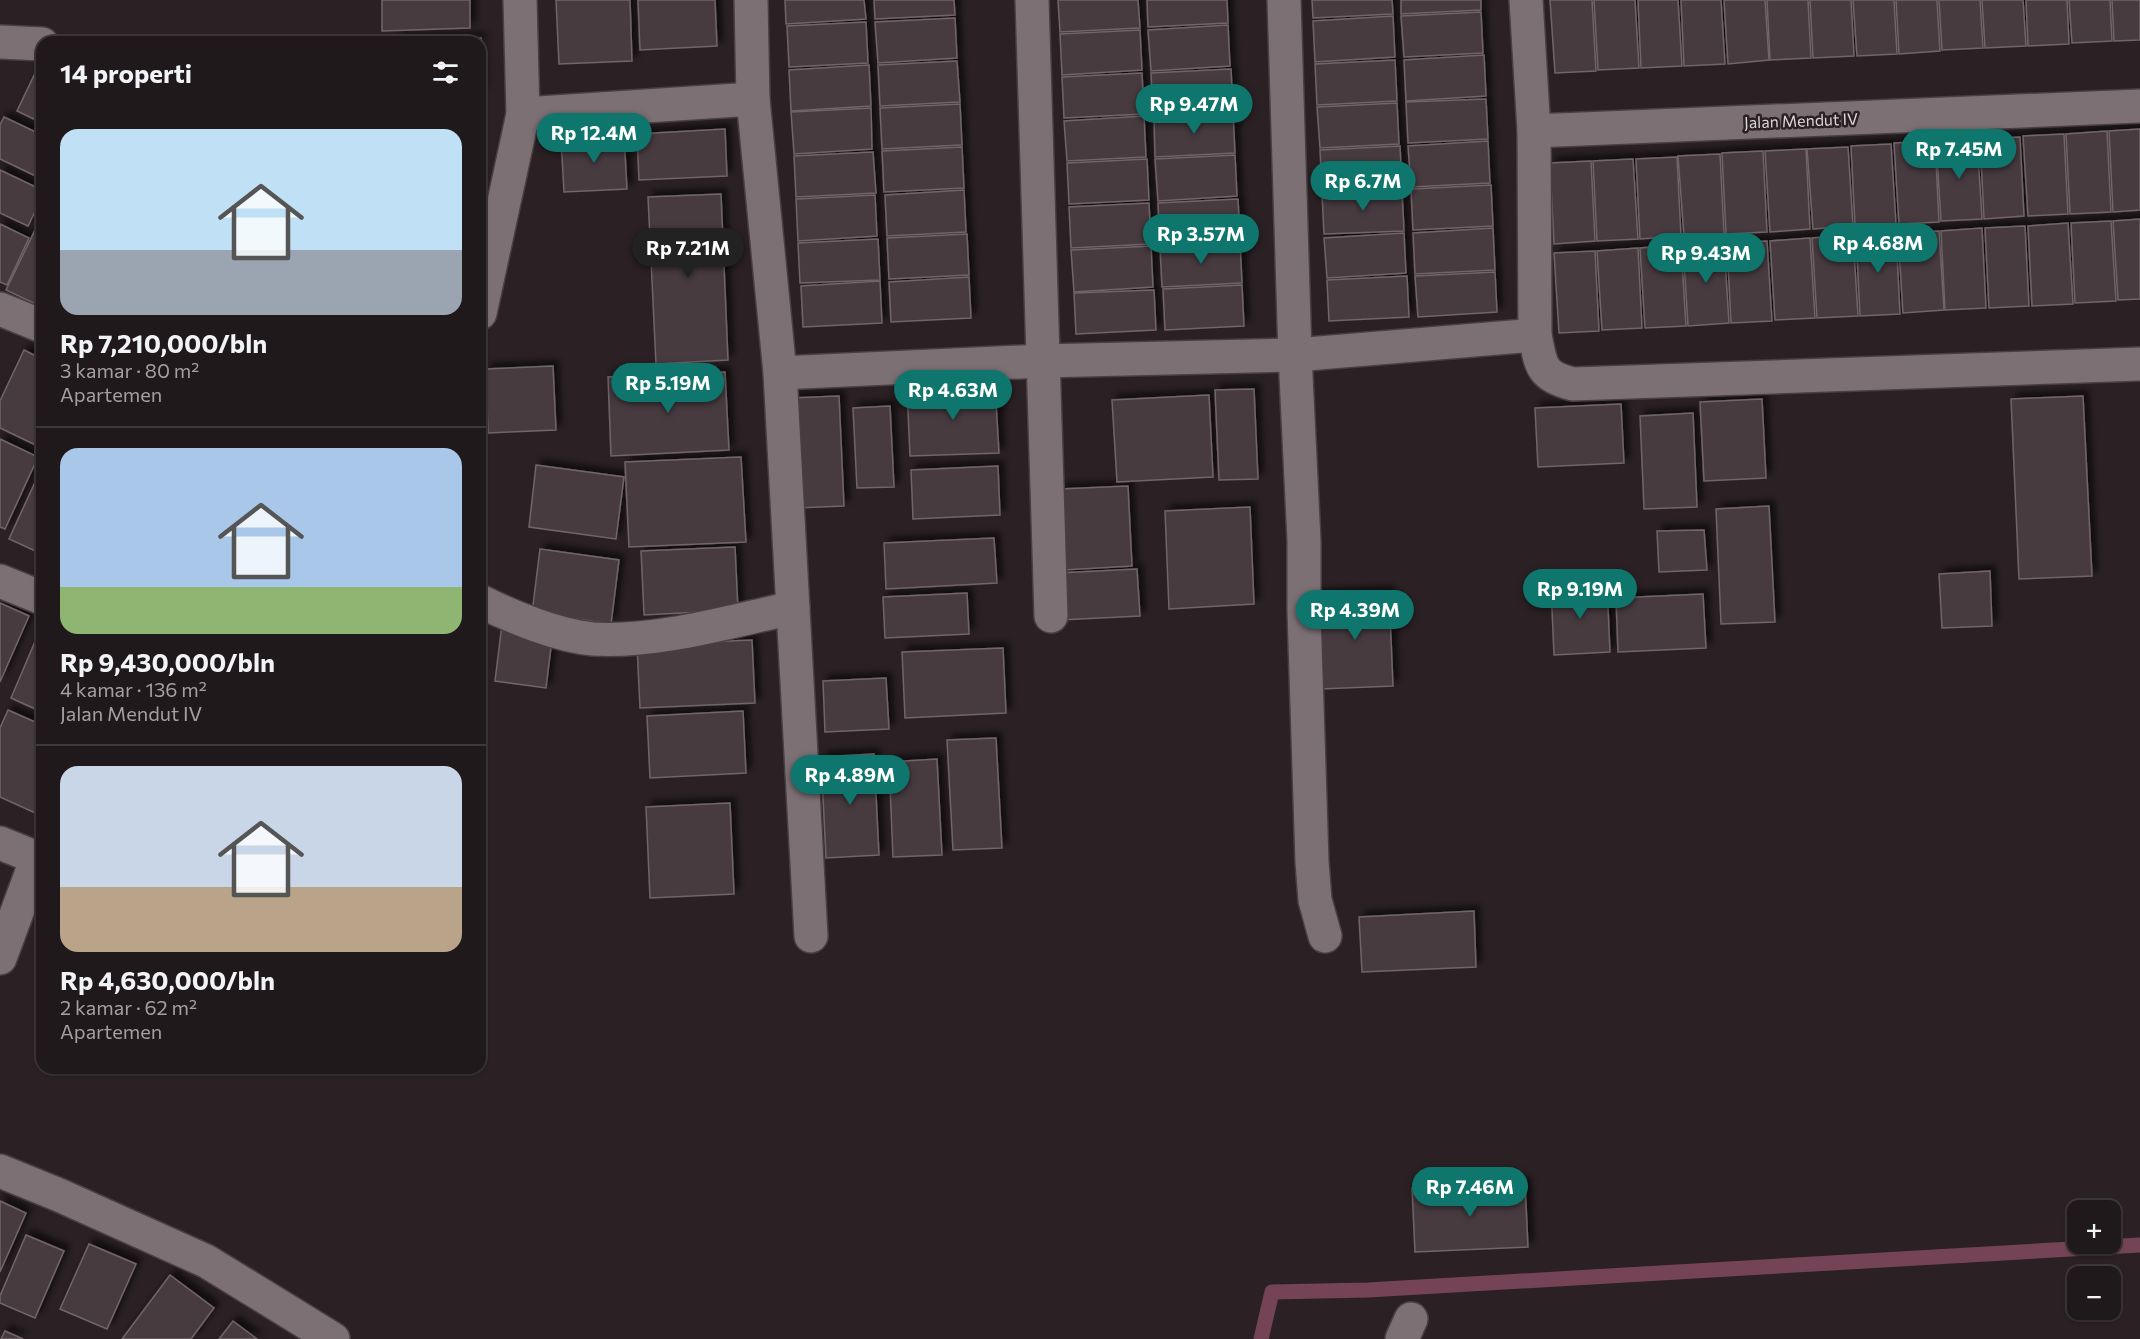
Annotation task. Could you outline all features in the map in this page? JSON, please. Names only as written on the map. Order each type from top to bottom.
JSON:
[{"type":"street","points":[[486,285],[523,114],[520,0]]},
{"type":"street","points":[[751,0],[753,99],[780,373],[811,936]]},
{"type":"street","points":[[1032,0],[1051,616]]},
{"type":"street","points":[[1284,0],[1295,355],[1304,541],[1312,862],[1315,900],[1325,936]]},
{"type":"street","points":[[1526,0],[1534,131],[1534,335],[1541,366],[1555,380],[1573,384],[2140,364]]},
{"type":"street","points":[[0,42],[36,44]]},
{"type":"street","points":[[523,114],[753,99]]},
{"type":"street","name":"Jalan Mendut IV","points":[[1534,131],[2140,106]]},
{"type":"street","points":[[0,309],[36,324]]},
{"type":"street","points":[[780,373],[1042,361],[1295,355],[1534,335]]},
{"type":"street","points":[[0,581],[36,596]]},
{"type":"street","points":[[486,604],[514,618],[591,639],[644,639],[793,608]]},
{"type":"street","points":[[0,843],[36,858]]},
{"type":"street","points":[[0,958],[36,867]]},
{"type":"street","points":[[0,1171],[206,1261],[331,1338]]},
{"type":"building","points":[[382,0],[470,0],[470,28],[382,31]]},
{"type":"building","points":[[556,0],[630,0],[632,61],[559,64]]},
{"type":"building","points":[[638,0],[715,0],[717,46],[640,50]]},
{"type":"building","points":[[785,0],[864,0],[866,19],[786,24]]},
{"type":"building","points":[[874,0],[954,0],[955,15],[875,19]]},
{"type":"building","points":[[1058,0],[1138,0],[1140,28],[1060,32]]},
{"type":"building","points":[[1147,0],[1227,0],[1228,23],[1148,27]]},
{"type":"building","points":[[1312,0],[1392,0],[1393,14],[1313,18]]},
{"type":"building","points":[[1401,0],[1481,0],[1481,10],[1401,14]]},
{"type":"building","points":[[1550,0],[1592,0],[1596,71],[1555,73]]},
{"type":"building","points":[[1594,0],[1635,0],[1639,68],[1598,70]]},
{"type":"building","points":[[1638,0],[1678,0],[1682,66],[1641,68]]},
{"type":"building","points":[[1681,0],[1721,0],[1725,64],[1684,66]]},
{"type":"building","points":[[1724,0],[1765,0],[1769,60],[1728,64]]},
{"type":"building","points":[[1767,0],[1808,0],[1811,58],[1770,60]]},
{"type":"building","points":[[1810,0],[1851,0],[1854,56],[1813,58]]},
{"type":"building","points":[[1853,0],[1894,0],[1897,54],[1857,56]]},
{"type":"building","points":[[1896,0],[1937,0],[1940,51],[1899,54]]},
{"type":"building","points":[[1939,0],[1980,0],[1983,48],[1942,50]]},
{"type":"building","points":[[1982,0],[2023,0],[2026,46],[1985,48]]},
{"type":"building","points":[[2026,0],[2067,0],[2069,44],[2028,46]]},
{"type":"building","points":[[2069,0],[2110,0],[2112,41],[2072,43]]},
{"type":"building","points":[[2112,0],[2140,0],[2140,40],[2114,41]]},
{"type":"building","points":[[1481,12],[1483,53],[1404,57],[1401,16]]},
{"type":"building","points":[[1393,16],[1395,57],[1315,62],[1313,21]]},
{"type":"building","points":[[955,18],[957,58],[878,63],[875,22]]},
{"type":"building","points":[[866,22],[868,63],[789,67],[787,26]]},
{"type":"building","points":[[1228,25],[1230,66],[1151,71],[1148,30]]},
{"type":"building","points":[[1140,30],[1142,70],[1062,75],[1060,34]]},
{"type":"building","points":[[1484,55],[1486,96],[1406,101],[1404,60]]},
{"type":"building","points":[[1395,60],[1397,101],[1317,105],[1315,64]]},
{"type":"building","points":[[957,61],[960,102],[880,106],[878,65]]},
{"type":"building","points":[[869,65],[871,106],[791,111],[789,70]]},
{"type":"building","points":[[1231,69],[1233,110],[1153,114],[1151,73]]},
{"type":"building","points":[[36,71],[36,120],[17,111]]},
{"type":"building","points":[[1142,73],[1144,114],[1064,118],[1062,77]]},
{"type":"building","points":[[1486,99],[1488,139],[1408,143],[1406,102]]},
{"type":"building","points":[[1397,103],[1399,144],[1320,148],[1317,107]]},
{"type":"building","points":[[960,104],[962,145],[882,149],[880,108]]},
{"type":"building","points":[[871,108],[872,149],[794,154],[791,112]]},
{"type":"building","points":[[1233,112],[1235,153],[1155,157],[1154,116]]},
{"type":"building","points":[[1144,116],[1146,157],[1067,161],[1064,121]]},
{"type":"building","points":[[4,117],[36,132],[36,176],[0,159],[0,125]]},
{"type":"building","points":[[725,129],[727,176],[639,180],[637,134]]},
{"type":"building","points":[[2140,129],[2140,210],[2113,212],[2109,131]]},
{"type":"building","points":[[2107,131],[2111,212],[2070,214],[2066,134]]},
{"type":"building","points":[[2064,134],[2068,214],[2028,216],[2023,136]]},
{"type":"building","points":[[624,135],[627,189],[564,192],[561,138]]},
{"type":"building","points":[[2020,137],[2024,216],[1984,219],[1980,139]]},
{"type":"building","points":[[1977,139],[1982,219],[1941,221],[1936,141]]},
{"type":"building","points":[[1488,141],[1490,183],[1411,187],[1408,146]]},
{"type":"building","points":[[1935,141],[1939,222],[1899,224],[1894,143]]},
{"type":"building","points":[[1891,144],[1896,224],[1855,226],[1851,146]]},
{"type":"building","points":[[1400,146],[1402,187],[1322,191],[1320,150]]},
{"type":"building","points":[[962,147],[964,188],[884,192],[882,151]]},
{"type":"building","points":[[1848,147],[1853,226],[1813,229],[1807,149]]},
{"type":"building","points":[[1806,149],[1810,229],[1770,232],[1765,151]]},
{"type":"building","points":[[1763,151],[1767,232],[1726,234],[1722,153]]},
{"type":"building","points":[[873,152],[876,193],[796,197],[794,156]]},
{"type":"building","points":[[1720,154],[1724,234],[1684,236],[1678,156]]},
{"type":"building","points":[[1235,155],[1237,196],[1158,201],[1155,159]]},
{"type":"building","points":[[1677,157],[1681,236],[1640,239],[1636,159]]},
{"type":"building","points":[[1147,159],[1149,200],[1069,204],[1067,163]]},
{"type":"building","points":[[1633,159],[1638,239],[1597,241],[1593,161]]},
{"type":"building","points":[[1591,161],[1595,241],[1554,244],[1550,163]]},
{"type":"building","points":[[0,170],[36,187],[36,209],[28,226],[0,213]]},
{"type":"building","points":[[1491,185],[1493,226],[1413,230],[1411,189]]},
{"type":"building","points":[[964,190],[966,232],[887,236],[885,195]]},
{"type":"building","points":[[1402,190],[1404,231],[1324,234],[1322,194]]},
{"type":"building","points":[[721,194],[728,360],[656,364],[648,197]]},
{"type":"building","points":[[875,195],[877,236],[798,241],[796,199]]},
{"type":"building","points":[[1238,199],[1240,240],[1160,244],[1158,203]]},
{"type":"building","points":[[1149,203],[1151,244],[1071,248],[1069,207]]},
{"type":"building","points":[[2140,219],[2140,299],[2118,300],[2113,221]]},
{"type":"building","points":[[2111,221],[2116,301],[2075,303],[2071,223]]},
{"type":"building","points":[[2068,223],[2073,304],[2032,306],[2028,226]]},
{"type":"building","points":[[0,224],[29,238],[7,285],[0,282]]},
{"type":"building","points":[[2025,226],[2029,306],[1989,308],[1985,228]]},
{"type":"building","points":[[36,228],[36,304],[6,290]]},
{"type":"building","points":[[1493,228],[1495,270],[1415,274],[1413,233]]},
{"type":"building","points":[[1982,228],[1986,308],[1945,310],[1941,231]]},
{"type":"building","points":[[1939,231],[1944,310],[1903,313],[1898,233]]},
{"type":"building","points":[[1404,233],[1406,273],[1327,278],[1324,238]]},
{"type":"building","points":[[1896,233],[1900,314],[1860,316],[1856,235]]},
{"type":"building","points":[[967,234],[969,275],[889,279],[887,238]]},
{"type":"building","points":[[1853,235],[1858,316],[1817,318],[1812,238]]},
{"type":"building","points":[[1810,238],[1815,318],[1775,320],[1770,241]]},
{"type":"building","points":[[878,239],[880,280],[800,283],[798,243]]},
{"type":"building","points":[[1767,241],[1772,321],[1731,323],[1727,243]]},
{"type":"building","points":[[1240,242],[1242,283],[1162,287],[1160,247]]},
{"type":"building","points":[[1724,243],[1729,323],[1688,326],[1683,245]]},
{"type":"building","points":[[1681,245],[1686,326],[1645,328],[1640,248]]},
{"type":"building","points":[[1151,246],[1153,287],[1074,292],[1071,250]]},
{"type":"building","points":[[1638,248],[1642,328],[1602,330],[1597,251]]},
{"type":"building","points":[[1595,251],[1599,331],[1559,333],[1554,253]]},
{"type":"building","points":[[1495,272],[1497,312],[1418,317],[1415,276]]},
{"type":"building","points":[[1407,276],[1409,317],[1329,321],[1327,280]]},
{"type":"building","points":[[969,277],[971,318],[891,322],[889,282]]},
{"type":"building","points":[[880,281],[882,323],[803,327],[801,286]]},
{"type":"building","points":[[1242,285],[1244,326],[1165,330],[1163,289]]},
{"type":"building","points":[[1154,290],[1156,330],[1076,334],[1074,293]]},
{"type":"building","points":[[24,350],[36,356],[36,445],[0,428],[0,401]]},
{"type":"building","points":[[553,366],[556,430],[488,433],[486,369]]},
{"type":"building","points":[[725,372],[729,450],[611,456],[608,377]]},
{"type":"building","points":[[995,386],[999,453],[910,456],[907,390]]},
{"type":"building","points":[[1254,389],[1258,479],[1219,480],[1215,390]]},
{"type":"building","points":[[1209,395],[1213,477],[1117,482],[1112,400]]},
{"type":"building","points":[[839,396],[844,506],[796,508],[792,398]]},
{"type":"building","points":[[2083,396],[2092,576],[2019,579],[2011,399]]},
{"type":"building","points":[[1762,399],[1766,478],[1704,481],[1700,402]]},
{"type":"building","points":[[1621,404],[1624,463],[1538,467],[1535,408]]},
{"type":"building","points":[[890,406],[894,487],[857,488],[853,408]]},
{"type":"building","points":[[1693,413],[1697,507],[1644,509],[1640,416]]},
{"type":"building","points":[[0,439],[36,456],[36,461],[5,529],[0,527]]},
{"type":"building","points":[[741,457],[746,542],[629,547],[625,462]]},
{"type":"building","points":[[536,465],[624,477],[616,539],[529,527]]},
{"type":"building","points":[[998,466],[1000,515],[913,519],[911,470]]},
{"type":"building","points":[[36,480],[36,551],[9,539]]},
{"type":"building","points":[[1128,486],[1132,566],[1063,570],[1060,489]]},
{"type":"building","points":[[1769,506],[1775,622],[1721,624],[1716,509]]},
{"type":"building","points":[[1250,507],[1254,604],[1169,609],[1165,511]]},
{"type":"building","points":[[1704,530],[1707,570],[1659,572],[1657,531]]},
{"type":"building","points":[[994,538],[997,583],[886,589],[884,543]]},
{"type":"building","points":[[735,547],[738,610],[644,615],[641,551]]},
{"type":"building","points":[[540,549],[619,560],[611,624],[532,613]]},
{"type":"building","points":[[1137,569],[1140,616],[1060,620],[1058,573]]},
{"type":"building","points":[[1990,571],[1992,626],[1942,628],[1939,574]]},
{"type":"building","points":[[1607,585],[1610,652],[1554,655],[1551,587]]},
{"type":"building","points":[[1389,592],[1393,686],[1320,689],[1316,595]]},
{"type":"building","points":[[967,593],[969,634],[885,638],[883,597]]},
{"type":"building","points":[[1703,594],[1706,648],[1618,652],[1616,598]]},
{"type":"building","points":[[0,603],[29,616],[0,682]]},
{"type":"building","points":[[502,624],[553,631],[546,688],[495,681]]},
{"type":"building","points":[[36,639],[36,709],[11,698]]},
{"type":"building","points":[[752,640],[755,703],[640,708],[637,645]]},
{"type":"building","points":[[1003,648],[1006,713],[905,718],[902,652]]},
{"type":"building","points":[[886,678],[889,729],[825,732],[823,681]]},
{"type":"building","points":[[8,710],[36,722],[36,813],[0,797],[0,728]]},
{"type":"building","points":[[743,711],[746,773],[650,778],[647,716]]},
{"type":"building","points":[[996,738],[1002,848],[953,850],[947,740]]},
{"type":"building","points":[[874,754],[879,855],[826,858],[821,757]]},
{"type":"building","points":[[937,759],[942,855],[893,857],[889,762]]},
{"type":"building","points":[[730,803],[734,894],[650,898],[646,807]]},
{"type":"building","points":[[1474,911],[1476,967],[1362,972],[1359,917]]},
{"type":"building","points":[[1525,1183],[1528,1247],[1415,1252],[1412,1188]]},
{"type":"building","points":[[0,1201],[26,1213],[0,1272]]},
{"type":"building","points":[[26,1235],[64,1251],[35,1318],[0,1303],[0,1296]]},
{"type":"building","points":[[89,1244],[136,1264],[107,1329],[60,1309]]},
{"type":"building","points":[[170,1275],[214,1308],[191,1339],[122,1339]]},
{"type":"building","points":[[233,1321],[257,1339],[219,1339]]},
{"type":"building","points":[[5,1331],[23,1339],[1,1339]]},
{"type":"waterway","points":[[1261,1339],[1272,1292],[1368,1290],[2140,1245]]}]
